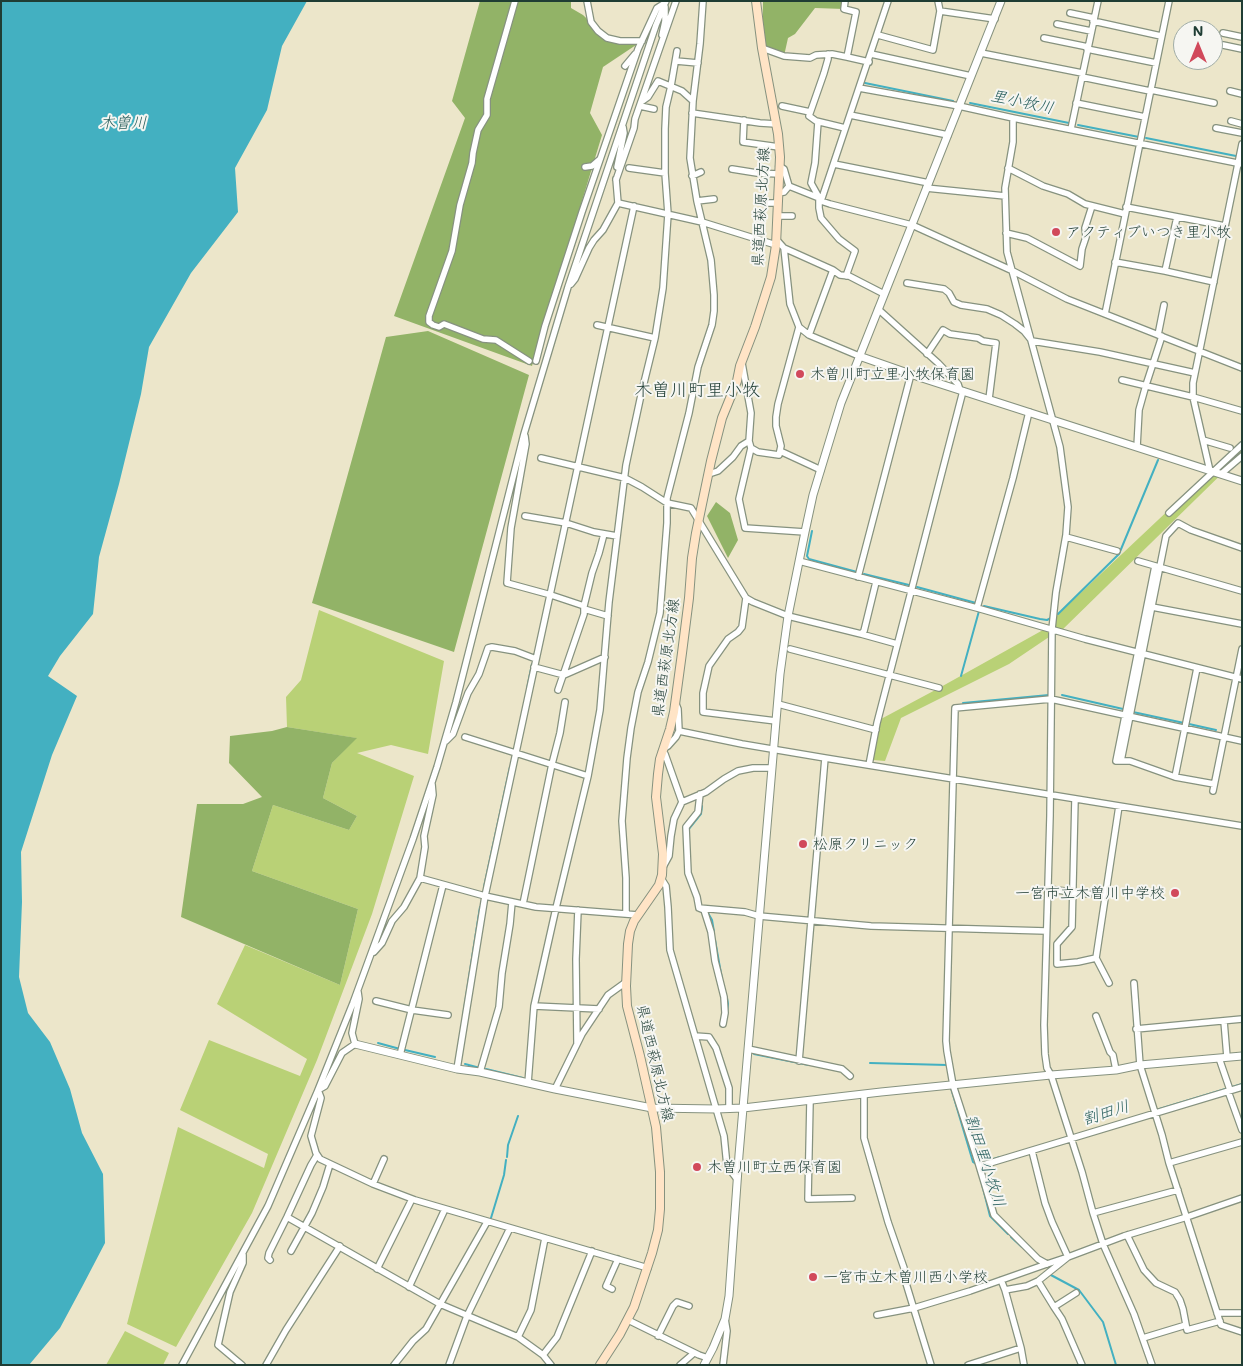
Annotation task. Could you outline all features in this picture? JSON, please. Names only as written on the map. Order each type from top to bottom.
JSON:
[{"type":"main road","name":"県道西萩原北方線","points":[[600,1365],[634,1307],[648,1268],[658,1230],[660,1209],[659,1152],[652,1108],[627,1006],[626,982],[630,931],[634,921],[659,885],[661,878],[663,868],[656,797],[658,774],[662,750],[670,729],[675,702],[698,521],[709,474],[710,461],[722,418],[737,381],[771,277],[776,242],[779,147],[756,1]]},
{"type":"street","points":[[515,1],[488,99],[487,115],[478,130],[472,153],[472,163],[460,205],[452,250],[429,316],[429,322],[439,326],[444,324],[484,339],[496,340],[529,361]]},
{"type":"street","points":[[587,1],[591,22],[607,38],[620,41],[642,41]]},
{"type":"street","points":[[616,180],[676,1]]},
{"type":"street","points":[[626,914],[626,878],[622,821],[626,758],[638,692],[651,654],[660,613],[667,503],[671,481],[689,412],[698,367],[712,325],[714,311],[710,260],[696,201],[690,158],[692,113],[703,1]]},
{"type":"street","points":[[845,1],[844,9],[856,12],[847,57]]},
{"type":"street","points":[[846,276],[855,251],[838,238],[820,218],[820,199],[834,164],[888,1]]},
{"type":"street","points":[[878,34],[933,50],[940,11],[938,1]]},
{"type":"street","points":[[628,1320],[706,1361],[725,1319],[729,1296],[737,1179],[776,720],[788,616],[805,532],[813,495],[841,403],[1001,1]]},
{"type":"street","points":[[1071,129],[1098,1]]},
{"type":"street","points":[[1105,314],[1169,1]]},
{"type":"street","points":[[536,361],[545,326],[638,49],[657,8],[666,2]]},
{"type":"street","points":[[659,51],[665,21],[666,2]]},
{"type":"street","points":[[182,1365],[268,1206],[318,1090],[358,989],[406,858],[456,702],[524,434],[568,287],[656,25],[666,2]]},
{"type":"street","points":[[940,11],[994,19]]},
{"type":"street","points":[[1070,13],[1161,36]]},
{"type":"street","points":[[1057,24],[1091,31]]},
{"type":"street","points":[[1224,33],[1242,37]]},
{"type":"street","points":[[1044,38],[1156,63]]},
{"type":"street","points":[[1223,45],[1242,49]]},
{"type":"street","points":[[762,48],[784,56],[810,58],[816,55],[828,54],[869,62]]},
{"type":"street","points":[[625,66],[638,49]]},
{"type":"street","points":[[528,1083],[534,1006],[588,776],[601,701],[608,616],[625,478],[641,396],[655,338],[663,288],[668,214],[662,186],[665,173],[666,107],[677,50]]},
{"type":"street","points":[[981,52],[1214,103]]},
{"type":"street","points":[[828,54],[810,116],[818,122],[846,128]]},
{"type":"street","points":[[871,54],[971,76]]},
{"type":"street","points":[[676,61],[698,63]]},
{"type":"street","points":[[640,72],[650,76]]},
{"type":"street","points":[[640,104],[648,97],[658,82],[682,91],[693,101]]},
{"type":"street","points":[[859,88],[959,106],[1240,163]]},
{"type":"street","points":[[1230,91],[1242,94]]},
{"type":"street","points":[[1076,103],[1145,117]]},
{"type":"street","points":[[640,104],[654,109]]},
{"type":"street","points":[[782,106],[810,112]]},
{"type":"street","points":[[692,113],[776,124]]},
{"type":"street","points":[[850,115],[948,135]]},
{"type":"street","points":[[1013,118],[1013,142],[1005,188],[1007,252],[1060,447],[1068,507],[1066,537],[1056,592],[1052,629],[1044,1040],[1047,1068],[1051,1075],[1082,1172],[1103,1244],[1134,1314],[1152,1365]]},
{"type":"street","points":[[744,120],[743,142],[779,147]]},
{"type":"street","points":[[1231,121],[1242,124]]},
{"type":"street","points":[[818,122],[812,183],[820,199]]},
{"type":"street","points":[[568,287],[575,278],[589,248],[603,230],[618,203],[616,175],[624,133],[623,125]]},
{"type":"street","points":[[1216,128],[1242,133]]},
{"type":"street","points":[[602,136],[610,131]]},
{"type":"street","points":[[1215,472],[1202,440],[1193,397],[1193,383],[1225,226],[1240,163],[1242,144]]},
{"type":"street","points":[[585,167],[592,166],[601,159]]},
{"type":"street","points":[[834,164],[928,186],[1005,196]]},
{"type":"street","points":[[629,168],[665,173]]},
{"type":"street","points":[[1008,168],[1043,186],[1068,194],[1085,204],[1125,214]]},
{"type":"street","points":[[732,169],[757,173],[784,169],[789,186]]},
{"type":"street","points":[[692,176],[701,172]]},
{"type":"street","points":[[789,186],[830,204],[912,225],[1013,271],[1067,299],[1242,368]]},
{"type":"street","points":[[778,193],[784,192],[789,186]]},
{"type":"street","points":[[696,201],[714,199]]},
{"type":"street","points":[[766,203],[777,202]]},
{"type":"street","points":[[618,203],[702,222],[776,242],[784,248],[884,294]]},
{"type":"street","points":[[457,1068],[485,896],[634,206]]},
{"type":"street","points":[[1006,233],[1027,238],[1080,266],[1086,237],[1085,228],[1092,206]]},
{"type":"street","points":[[1126,207],[1225,226]]},
{"type":"street","points":[[777,216],[792,216]]},
{"type":"street","points":[[1165,271],[1177,217]]},
{"type":"street","points":[[784,248],[790,304],[800,327],[809,335],[859,356],[961,391],[1242,481]]},
{"type":"street","points":[[1115,262],[1214,282]]},
{"type":"street","points":[[809,335],[833,270]]},
{"type":"street","points":[[907,283],[944,289],[949,293],[954,302],[994,312],[1015,324],[1032,341],[1100,352],[1195,373]]},
{"type":"street","points":[[1137,447],[1140,410],[1160,336],[1164,306]]},
{"type":"street","points":[[869,765],[897,644],[961,391],[958,384],[878,309]]},
{"type":"street","points":[[597,325],[655,338]]},
{"type":"street","points":[[751,448],[758,452],[779,455],[781,446],[776,426],[778,404],[800,327]]},
{"type":"street","points":[[927,354],[943,330],[950,334],[996,343],[989,400]]},
{"type":"street","points":[[742,361],[751,413],[748,441],[751,448],[739,499],[745,528],[805,532]]},
{"type":"street","points":[[858,577],[911,374]]},
{"type":"street","points":[[1122,380],[1242,411]]},
{"type":"street","points":[[977,608],[1029,412]]},
{"type":"street","points":[[524,434],[526,444],[511,528],[507,583],[551,595],[608,616]]},
{"type":"street","points":[[1202,440],[1230,448]]},
{"type":"street","points":[[709,474],[718,471],[748,441]]},
{"type":"street","points":[[1169,513],[1242,445]]},
{"type":"street","points":[[780,451],[820,470]]},
{"type":"street","points":[[1215,472],[1242,456]]},
{"type":"street","points":[[541,458],[625,478],[667,503],[691,508],[746,598],[753,602],[788,616],[897,644]]},
{"type":"street","points":[[525,516],[566,523],[618,536]]},
{"type":"street","points":[[1214,784],[1174,777],[1130,761],[1116,761],[1166,536],[1178,523],[1242,548]]},
{"type":"street","points":[[558,690],[584,614],[592,573],[600,553],[604,534]]},
{"type":"street","points":[[1066,537],[1117,551]]},
{"type":"street","points":[[799,561],[1140,654],[1239,678]]},
{"type":"street","points":[[1138,561],[1242,591]]},
{"type":"street","points":[[1140,654],[1152,607],[1158,567]]},
{"type":"street","points":[[861,634],[864,631],[876,582]]},
{"type":"street","points":[[746,598],[742,627],[728,640],[709,666],[703,712],[776,720]]},
{"type":"street","points":[[1152,607],[1242,624]]},
{"type":"street","points":[[444,742],[453,734],[468,693],[479,674],[488,648],[515,651],[536,659]]},
{"type":"street","points":[[790,649],[939,688]]},
{"type":"street","points":[[1213,791],[1223,737],[1239,678],[1242,649]]},
{"type":"street","points":[[534,667],[564,675],[605,657]]},
{"type":"street","points":[[1174,777],[1197,668]]},
{"type":"street","points":[[1047,1264],[1038,1259],[994,1215],[953,1085],[946,1041],[955,708],[1051,699],[1242,741]]},
{"type":"street","points":[[523,904],[565,702]]},
{"type":"street","points":[[675,702],[678,709],[679,731],[668,746],[662,750],[682,802]]},
{"type":"street","points":[[778,704],[876,730]]},
{"type":"street","points":[[679,731],[774,750],[1242,826]]},
{"type":"street","points":[[465,737],[588,776]]},
{"type":"street","points":[[799,1061],[825,758]]},
{"type":"street","points":[[663,868],[669,856],[674,819],[682,802],[706,792],[738,771],[753,768],[772,768]]},
{"type":"street","points":[[369,958],[382,943],[392,921],[404,907],[420,878],[425,847],[424,836],[434,795],[431,782]]},
{"type":"street","points":[[699,908],[688,873],[686,827],[698,812],[700,794]]},
{"type":"street","points":[[1075,798],[1072,927],[1057,944],[1057,964],[1096,958]]},
{"type":"street","points":[[1110,983],[1096,958],[1119,806]]},
{"type":"street","points":[[420,878],[485,896],[536,907],[638,915]]},
{"type":"street","points":[[661,878],[666,886],[670,950],[724,1136],[727,1166],[737,1179]]},
{"type":"street","points":[[400,1055],[443,885]]},
{"type":"street","points":[[1048,889],[1089,894]]},
{"type":"street","points":[[480,1072],[499,1007],[512,902]]},
{"type":"street","points":[[699,908],[745,912],[759,916],[871,926],[1046,930]]},
{"type":"street","points":[[699,908],[704,910],[711,932],[712,948],[725,1005],[723,1024]]},
{"type":"street","points":[[577,1043],[576,959],[578,910]]},
{"type":"street","points":[[555,1089],[577,1043],[608,995],[626,982]]},
{"type":"street","points":[[1134,984],[1140,1065],[1169,1164],[1221,1325],[1242,1332]]},
{"type":"street","points":[[355,1044],[352,1033],[360,999],[358,989]]},
{"type":"street","points":[[376,1002],[448,1015]]},
{"type":"street","points":[[534,1006],[599,1009]]},
{"type":"street","points":[[1096,1016],[1110,1052],[1113,1055],[1116,1070]]},
{"type":"street","points":[[1136,1029],[1242,1019]]},
{"type":"street","points":[[1224,1021],[1228,1057]]},
{"type":"street","points":[[695,1036],[709,1037],[716,1048],[729,1088],[729,1108]]},
{"type":"street","points":[[318,1090],[325,1086],[342,1053],[355,1044],[457,1068],[652,1108],[716,1109],[743,1108],[864,1094],[1116,1070],[1140,1065],[1242,1056]]},
{"type":"street","points":[[748,1049],[842,1069],[850,1076]]},
{"type":"street","points":[[1219,1058],[1242,1130]]},
{"type":"street","points":[[979,1164],[1032,1151],[1070,1137],[1155,1111],[1229,1089],[1242,1087]]},
{"type":"street","points":[[318,1090],[320,1098],[311,1136],[320,1159],[373,1184],[412,1199],[648,1268]]},
{"type":"street","points":[[864,1094],[864,1138],[888,1222],[904,1268],[905,1280],[931,1365]]},
{"type":"street","points":[[810,1101],[808,1200],[852,1198]]},
{"type":"street","points":[[1169,1164],[1242,1142]]},
{"type":"street","points":[[1032,1151],[1045,1203],[1068,1257]]},
{"type":"street","points":[[270,1260],[268,1258],[269,1252],[317,1155]]},
{"type":"street","points":[[373,1184],[384,1159]]},
{"type":"street","points":[[291,1251],[323,1187],[330,1164]]},
{"type":"street","points":[[1093,1214],[1178,1190]]},
{"type":"street","points":[[877,1315],[914,1308],[1242,1198]]},
{"type":"street","points":[[377,1269],[412,1199]]},
{"type":"street","points":[[409,1287],[445,1209]]},
{"type":"street","points":[[287,1217],[440,1304],[518,1337],[543,1355],[551,1365]]},
{"type":"street","points":[[394,1365],[413,1341],[426,1329],[487,1222]]},
{"type":"street","points":[[449,1365],[467,1316],[510,1228]]},
{"type":"street","points":[[1127,1235],[1144,1270],[1156,1283],[1175,1292],[1183,1309],[1187,1330],[1220,1320]]},
{"type":"street","points":[[518,1337],[531,1310],[545,1238]]},
{"type":"street","points":[[266,1365],[340,1246]]},
{"type":"street","points":[[543,1355],[557,1337],[592,1251]]},
{"type":"street","points":[[242,1365],[218,1345],[230,1292],[243,1263],[243,1253]]},
{"type":"street","points":[[1005,1290],[1026,1286],[1038,1281],[1068,1257]]},
{"type":"street","points":[[612,1289],[606,1286],[618,1259]]},
{"type":"street","points":[[1001,1280],[1021,1348],[1024,1365]]},
{"type":"street","points":[[1038,1281],[1062,1319],[1082,1365]]},
{"type":"street","points":[[1054,1307],[1076,1293]]},
{"type":"street","points":[[658,1336],[673,1306],[677,1302],[689,1306]]},
{"type":"street","points":[[1218,1313],[1242,1313]]},
{"type":"street","points":[[723,1365],[727,1331],[725,1319]]},
{"type":"street","points":[[1143,1338],[1186,1325]]},
{"type":"street","points":[[968,1365],[1021,1348]]},
{"type":"street","points":[[680,1365],[694,1353]]},
{"type":"green space","points":[[480,1],[571,1],[571,8],[583,15],[607,38],[642,41],[603,67],[590,113],[602,135],[532,366],[394,316],[465,118],[452,101]]},
{"type":"green space","points":[[763,1],[845,1],[844,9],[815,8],[795,34],[788,38],[784,56],[762,48]]},
{"type":"green space","points":[[428,331],[529,375],[454,652],[312,603],[386,337]]},
{"type":"green space","points":[[1242,446],[1242,454],[1060,632],[1052,629],[1053,619],[1210,471]]},
{"type":"green space","points":[[716,502],[730,513],[738,540],[728,558],[707,516]]},
{"type":"green space","points":[[319,610],[444,661],[428,754],[391,745],[357,753],[414,776],[372,914],[317,1060],[252,1213],[176,1347],[127,1324],[178,1127],[264,1168],[268,1154],[180,1110],[209,1040],[300,1076],[307,1059],[217,1004],[245,945],[340,985],[358,909],[252,871],[273,805],[349,830],[357,816],[323,798],[332,763],[356,738],[287,727],[286,697],[301,680]]},
{"type":"green space","points":[[1043,630],[1049,631],[1049,637],[1009,664],[901,718],[885,761],[873,760],[881,719]]},
{"type":"green space","points":[[287,727],[357,738],[332,763],[323,798],[357,816],[349,830],[273,805],[252,871],[358,909],[340,985],[181,917],[197,804],[243,804],[262,797],[229,763],[230,736],[272,731]]},
{"type":"green space","points":[[125,1331],[169,1353],[163,1365],[106,1365]]},
{"type":"water","name":"木曽川","points":[[1,1],[307,1],[282,46],[267,110],[235,168],[238,212],[191,273],[149,347],[141,394],[99,557],[93,614],[60,656],[48,676],[77,696],[52,755],[21,852],[22,902],[19,977],[28,1013],[50,1042],[70,1089],[82,1133],[103,1174],[105,1243],[60,1328],[29,1365],[1,1365]]},
{"type":"waterway","name":"里小牧川","points":[[865,83],[953,101]]},
{"type":"waterway","name":"里小牧川","points":[[970,103],[1069,123]]},
{"type":"waterway","name":"里小牧川","points":[[1078,125],[1139,137]]},
{"type":"waterway","name":"里小牧川","points":[[1146,138],[1236,156]]},
{"type":"waterway","points":[[1058,614],[1119,554],[1158,460]]},
{"type":"waterway","points":[[812,531],[807,556],[809,559],[857,572]]},
{"type":"waterway","points":[[864,574],[909,585]]},
{"type":"waterway","points":[[917,587],[976,603]]},
{"type":"waterway","points":[[984,606],[1040,619],[1047,620],[1051,618]]},
{"type":"waterway","points":[[961,676],[979,611]]},
{"type":"waterway","points":[[527,689],[532,664]]},
{"type":"waterway","points":[[963,703],[1049,695]]},
{"type":"waterway","points":[[1062,695],[1123,709]]},
{"type":"waterway","points":[[1133,712],[1184,723]]},
{"type":"waterway","points":[[1189,724],[1216,730]]},
{"type":"waterway","points":[[484,887],[510,767]]},
{"type":"waterway","points":[[689,829],[701,814],[702,806]]},
{"type":"waterway","points":[[463,1016],[480,907]]},
{"type":"waterway","points":[[708,913],[712,920],[714,932]]},
{"type":"waterway","points":[[715,940],[722,979]]},
{"type":"waterway","points":[[727,998],[727,1013]]},
{"type":"waterway","points":[[378,1043],[400,1049]]},
{"type":"waterway","points":[[405,1050],[435,1057]]},
{"type":"waterway","points":[[754,1054],[809,1065]]},
{"type":"waterway","points":[[870,1063],[947,1065]]},
{"type":"waterway","points":[[465,1064],[480,1068]]},
{"type":"waterway","points":[[486,1069],[523,1078]]},
{"type":"waterway","name":"割田川","points":[[1156,1110],[1242,1084]]},
{"type":"waterway","name":"割田里小牧川","points":[[951,1088],[973,1162],[976,1164]]},
{"type":"waterway","points":[[507,1157],[508,1145],[518,1116]]},
{"type":"waterway","name":"割田川","points":[[981,1163],[1000,1157]]},
{"type":"waterway","points":[[491,1218],[504,1175],[506,1160]]},
{"type":"waterway","name":"割田里小牧川","points":[[981,1180],[990,1216],[1008,1234]]},
{"type":"waterway","name":"割田里小牧川","points":[[1011,1237],[1022,1247]]},
{"type":"waterway","name":"割田里小牧川","points":[[1049,1274],[1079,1290],[1103,1322],[1116,1365]]},
{"type":"place","name":"アクティブいつき里小牧","points":[[1056,232]]},
{"type":"place","name":"木曽川町立里小牧保育園","points":[[800,374]]},
{"type":"place","name":"松原クリニック","points":[[803,844]]},
{"type":"place","name":"一宮市立木曽川中学校","points":[[1175,893]]},
{"type":"place","name":"木曽川町立西保育園","points":[[697,1167]]},
{"type":"place","name":"一宮市立木曽川西小学校","points":[[813,1277]]},
{"type":"district","name":"木曽川町里小牧","points":[[697,390]]}]
